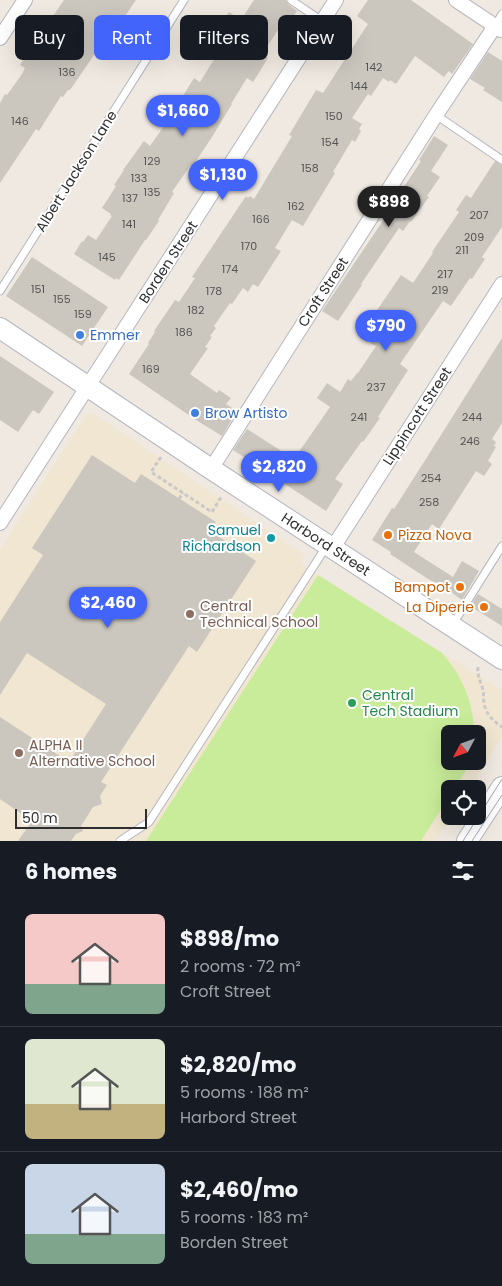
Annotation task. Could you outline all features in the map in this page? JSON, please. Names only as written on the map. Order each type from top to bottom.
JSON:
[{"type":"street","points":[[0,38],[24,0]]},
{"type":"street","name":"Borden Street","points":[[326,15],[336,0]]},
{"type":"street","points":[[456,0],[500,24]]},
{"type":"street","name":"Croft Street","points":[[211,469],[436,115],[500,24]]},
{"type":"street","name":"Borden Street","points":[[0,523],[297,60]]},
{"type":"street","name":"Lippincott Street","points":[[330,547],[502,284]]},
{"type":"street","name":"Harbord Street","points":[[0,328],[88,388],[502,659]]},
{"type":"street","points":[[467,841],[502,787]]},
{"type":"lane","name":"Albert Jackson Lane","points":[[0,291],[184,0]]},
{"type":"lane","points":[[290,0],[313,15]]},
{"type":"lane","points":[[436,115],[502,160]]},
{"type":"lane","points":[[452,627],[502,546]]},
{"type":"lane","points":[[120,841],[149,822],[330,547]]},
{"type":"path","points":[[161,456],[151,472],[212,512],[221,497]]},
{"type":"path","points":[[179,498],[183,493]]},
{"type":"path","points":[[478,667],[486,711],[502,727]]},
{"type":"shaded area","name":"Central Technical School","points":[[91,412],[303,554],[304,558],[301,563],[318,575],[502,690],[502,737],[486,762],[486,725],[441,725],[441,770],[481,770],[475,780],[441,780],[441,825],[446,825],[436,841],[0,841],[0,550],[87,414]]},
{"type":"green space","name":"Central Tech Stadium","points":[[318,575],[442,653],[455,670],[465,688],[474,725],[441,725],[441,770],[466,770],[460,780],[441,780],[441,809],[421,841],[146,841]]},
{"type":"building","points":[[64,0],[136,0],[126,15],[94,15],[94,55],[70,90],[63,97],[61,96],[39,131],[36,129],[0,183],[0,103],[22,74],[25,68],[20,65],[23,60],[84,60],[84,15],[54,15]]},
{"type":"building","points":[[254,0],[286,0],[297,11],[294,15],[278,15],[278,30],[268,45],[268,15],[244,15]]},
{"type":"building","points":[[368,0],[411,0],[473,44],[452,74],[449,71],[444,77],[415,56],[396,84],[383,78],[371,96],[368,94],[352,118],[362,124],[359,129],[361,131],[355,142],[352,140],[333,172],[335,173],[303,226],[292,220],[275,248],[281,251],[258,287],[253,284],[248,292],[243,288],[214,326],[216,328],[205,347],[208,348],[190,374],[217,393],[219,390],[231,398],[226,404],[237,411],[222,436],[129,374],[149,344],[154,331],[175,300],[179,302],[195,278],[192,277],[246,196],[254,199],[292,136],[289,135],[316,90],[323,93],[345,60],[352,60],[352,49],[368,24],[357,16]]},
{"type":"building","points":[[488,52],[502,61],[502,102],[470,79]]},
{"type":"building","points":[[214,60],[267,60],[253,82],[247,78],[212,137],[172,192],[174,193],[159,221],[119,280],[116,278],[115,280],[74,254],[88,235],[96,240],[112,216],[102,208],[116,186],[114,185],[123,170],[144,141],[150,146],[194,78],[200,82]]},
{"type":"building","points":[[434,136],[448,145],[431,171],[440,177],[427,196],[429,197],[411,222],[403,231],[399,228],[338,321],[322,311],[399,197]]},
{"type":"building","points":[[495,161],[502,165],[502,227],[482,257],[485,259],[472,279],[470,278],[451,306],[443,301],[400,364],[408,370],[378,417],[380,418],[335,479],[343,484],[326,511],[233,450],[247,429],[294,459],[330,407],[317,398],[327,383],[340,392],[348,379],[351,381],[358,373],[376,346],[370,343],[381,326],[371,319],[401,275],[413,283],[459,212],[456,210],[466,195],[471,198]]},
{"type":"building","points":[[32,257],[108,307],[82,346],[6,296]]},
{"type":"building","points":[[502,338],[502,423],[492,439],[496,442],[494,446],[496,447],[488,461],[492,464],[484,476],[476,471],[439,529],[432,524],[414,552],[453,577],[462,561],[479,571],[462,600],[437,582],[428,579],[390,554],[391,552],[372,540],[392,508],[394,509]]},
{"type":"building","points":[[0,356],[54,392],[39,414],[33,410],[18,432],[0,420]]},
{"type":"building","points":[[92,455],[135,483],[141,474],[216,522],[210,531],[256,561],[197,652],[189,646],[101,782],[107,785],[100,796],[102,804],[93,807],[81,826],[83,831],[76,834],[71,841],[18,841],[32,821],[0,799],[0,717],[69,762],[106,704],[27,653],[0,695],[0,622],[43,555],[32,548]]},
{"type":"building","points":[[478,594],[502,609],[502,626],[470,606]]},
{"type":"tram line","points":[[463,841],[502,779]]},
{"type":"tram line","points":[[472,841],[502,795]]},
{"type":"place","name":"Emmer","points":[[80,335]]},
{"type":"place","name":"Brow Artisto","points":[[195,413]]},
{"type":"place","name":"Pizza Nova","points":[[388,535]]},
{"type":"place","name":"Samuel Richardson","points":[[271,538]]},
{"type":"place","name":"Bampot","points":[[460,587]]},
{"type":"place","name":"La Diperie","points":[[484,607]]},
{"type":"place","name":"Central Technical School","points":[[190,614]]},
{"type":"place","name":"Central Tech Stadium","points":[[352,703]]},
{"type":"place","name":"ALPHA II Alternative School","points":[[19,753]]}]
